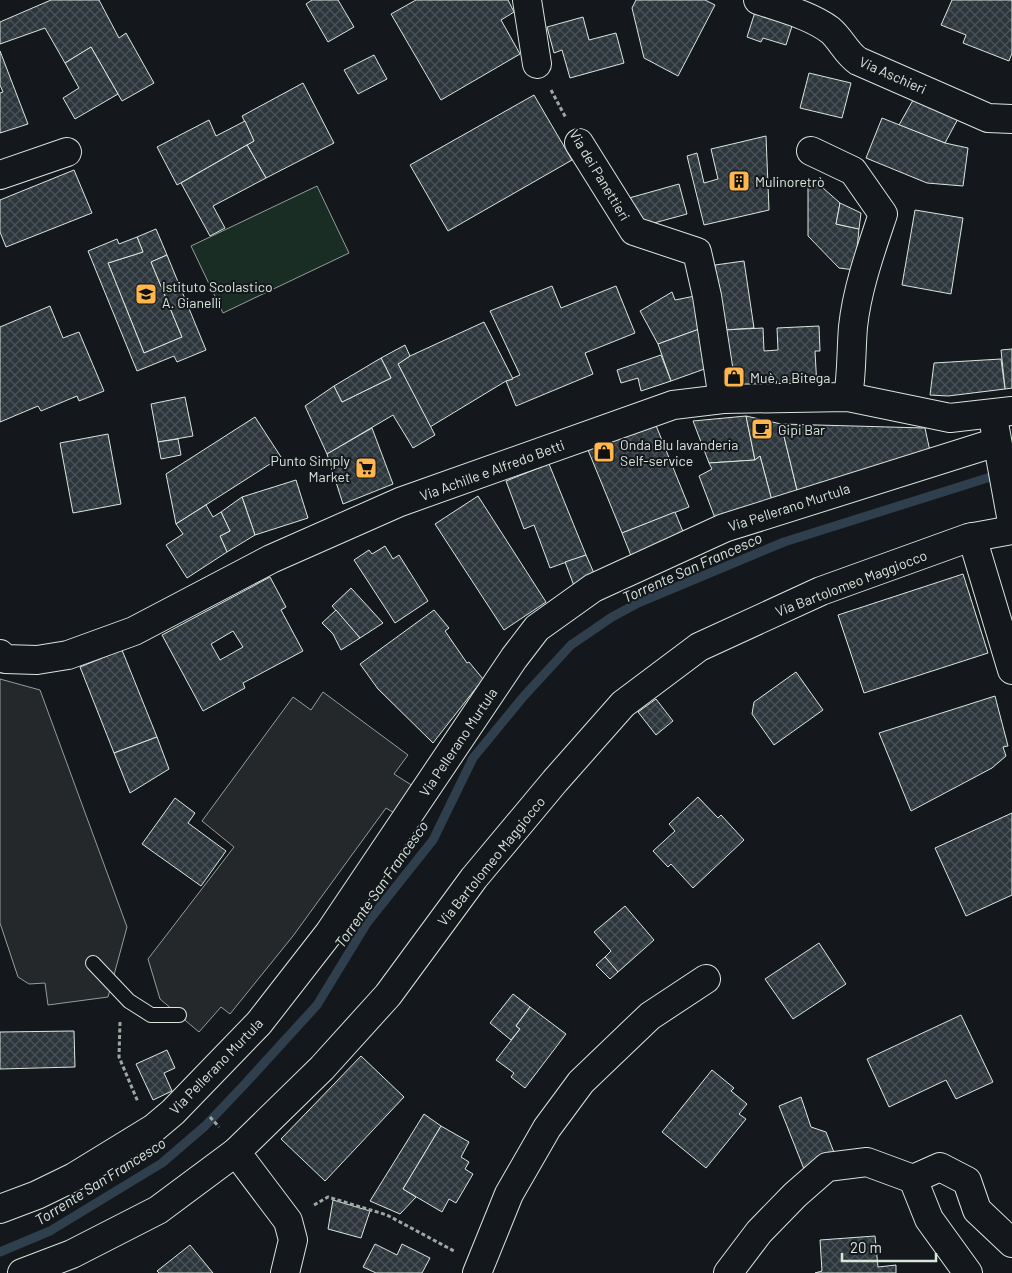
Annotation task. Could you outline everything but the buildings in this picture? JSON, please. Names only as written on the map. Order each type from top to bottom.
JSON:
[{"type":"street","points":[[527,0],[537,64]]},
{"type":"street","name":"Via Aschieri","points":[[758,0],[810,20],[830,30],[849,55],[858,61],[988,118],[1012,119]]},
{"type":"street","name":"Via dei Panettieri","points":[[579,143],[634,232],[697,252],[707,296],[722,398]]},
{"type":"street","points":[[810,151],[853,170],[883,214],[868,259],[853,327],[852,372],[848,397]]},
{"type":"street","points":[[0,176],[67,152]]},
{"type":"street","name":"Via Achille e Alfredo Betti","points":[[2,658],[37,660],[68,655],[126,634],[271,559],[400,502],[673,405],[722,398],[848,397],[950,418],[1002,412]]},
{"type":"street","points":[[1002,412],[997,442],[1012,523]]},
{"type":"street","name":"Via Pellerano Murtula","points":[[0,1209],[37,1195],[74,1177],[154,1128],[173,1112],[258,1023],[329,933],[514,658],[537,628],[593,588],[724,528],[997,442]]},
{"type":"street","name":"Via Bartolomeo Maggiocco","points":[[22,1273],[72,1254],[158,1210],[228,1141],[322,1068],[388,995],[474,878],[623,704],[699,647],[754,620],[820,591],[1012,523]]},
{"type":"street","points":[[972,537],[1012,670]]},
{"type":"street","points":[[478,1269],[509,1194],[547,1128],[581,1082],[650,1016],[706,979]]},
{"type":"street","points":[[228,1141],[288,1221],[294,1240],[286,1273]]},
{"type":"street","points":[[728,1273],[758,1232],[795,1195],[827,1167],[868,1162],[913,1179],[940,1166],[967,1181],[977,1210],[1012,1243]]},
{"type":"street","points":[[913,1179],[929,1219],[968,1273]]},
{"type":"lane","points":[[93,963],[129,1001],[151,1015],[179,1015]]},
{"type":"path","name":"Via dei Panettieri","points":[[537,64],[579,143]]},
{"type":"path","points":[[119,1057],[132,1091],[154,1128]]},
{"type":"path","points":[[209,1116],[228,1141]]},
{"type":"path","points":[[288,1221],[328,1197],[387,1215],[478,1269]]},
{"type":"green space","points":[[317,186],[349,253],[223,313],[191,246]]},
{"type":"shaded area","points":[[0,679],[40,690],[127,927],[108,997],[48,1005],[45,983],[29,984],[18,977],[0,923]]},
{"type":"shaded area","points":[[323,692],[408,755],[394,774],[413,786],[396,814],[386,808],[293,936],[230,1014],[221,1007],[199,1032],[160,999],[148,959],[234,847],[202,821],[293,697],[311,710]]},
{"type":"waterway","name":"Torrente San Francesco","points":[[0,1252],[50,1231],[162,1163],[205,1126],[243,1086],[317,1005],[367,923],[433,840],[473,758],[524,696],[571,645],[612,617],[638,603],[784,542],[1000,474]]},
{"type":"place","name":"Mulinoretrò","points":[[739,181]]},
{"type":"place","name":"Istituto Scolastico A. Gianelli","points":[[146,294]]},
{"type":"place","name":"Muè, a Bitega","points":[[734,377]]},
{"type":"place","name":"Gipi Bar","points":[[762,429]]},
{"type":"place","name":"Onda Blu lavanderia Self-service","points":[[604,452]]},
{"type":"place","name":"Punto Simply Market","points":[[366,468]]}]
